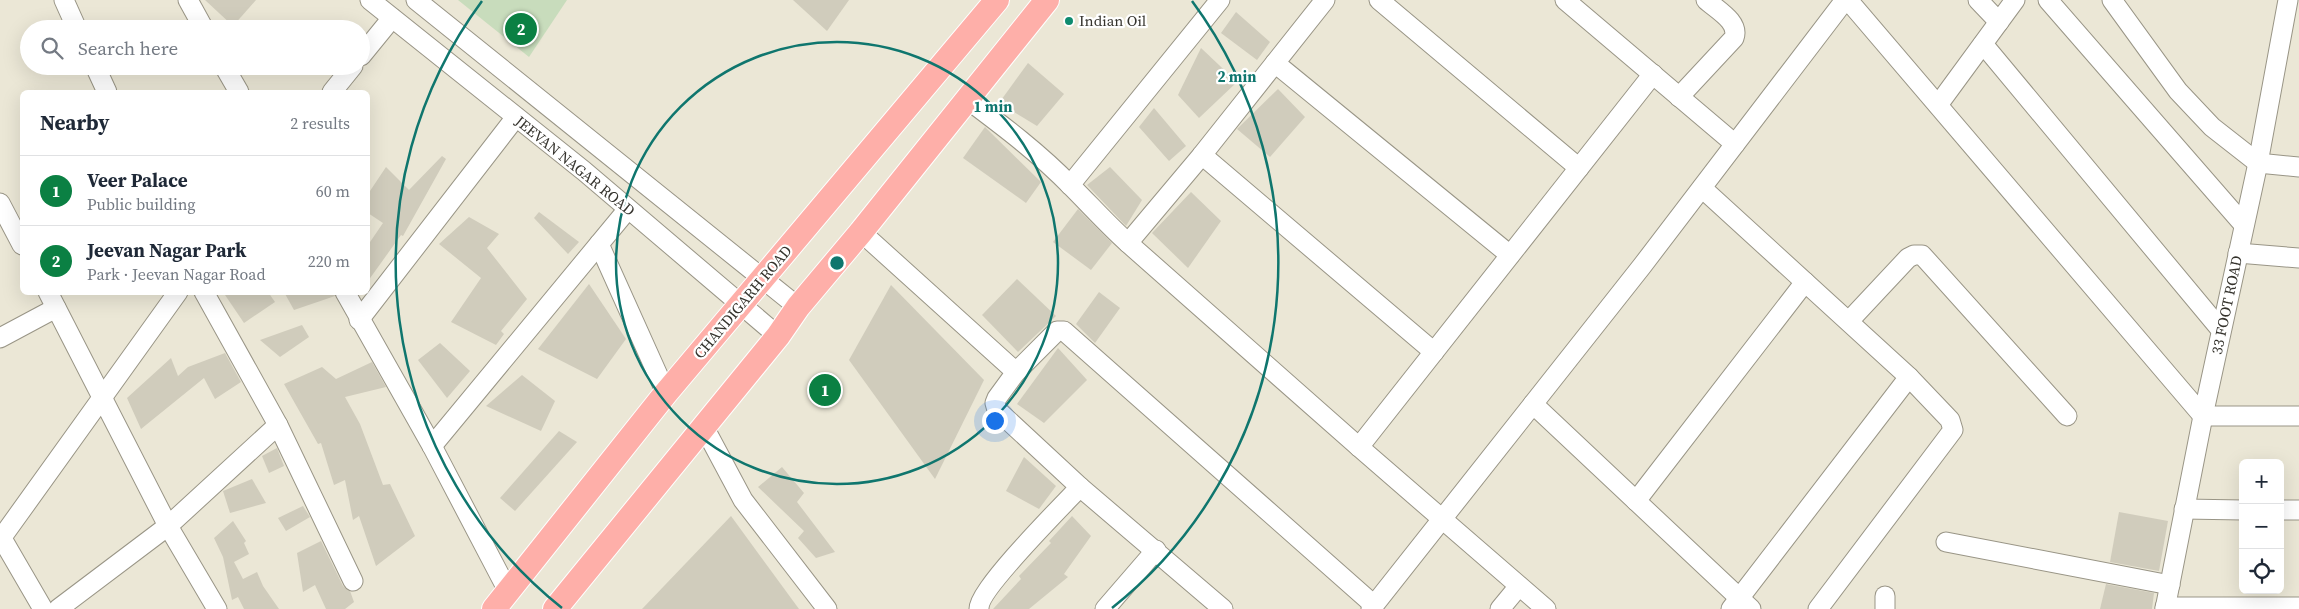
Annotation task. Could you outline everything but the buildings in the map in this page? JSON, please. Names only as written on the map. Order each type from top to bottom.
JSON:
[{"type":"main road","name":"CHANDIGARH ROAD","points":[[501,600],[666,393],[997,0]]},
{"type":"main road","points":[[555,609],[778,336],[798,307],[861,232],[1047,0]]},
{"type":"street","points":[[64,0],[73,20]]},
{"type":"street","points":[[188,0],[199,20]]},
{"type":"street","name":"JEEVAN NAGAR ROAD","points":[[370,0],[628,209],[778,336]]},
{"type":"street","name":"JEEVAN NAGAR ROAD","points":[[416,0],[798,307]]},
{"type":"street","points":[[1070,185],[1220,0]]},
{"type":"street","points":[[1128,243],[1202,155],[1325,0]]},
{"type":"street","points":[[1379,0],[1579,168]]},
{"type":"street","points":[[1565,0],[1735,144]]},
{"type":"street","points":[[1679,97],[1734,38],[1736,33],[1734,25],[1706,0]]},
{"type":"street","points":[[1223,609],[1080,487],[997,410],[995,403],[997,398],[1016,372],[1057,331],[1064,331],[1373,607],[1847,0],[2203,416],[2299,416]]},
{"type":"street","points":[[1978,0],[1999,22]]},
{"type":"street","points":[[1938,106],[2015,0]]},
{"type":"street","points":[[2048,0],[2244,224]]},
{"type":"street","points":[[2112,0],[2172,83],[2197,113],[2258,163],[2299,167]]},
{"type":"street","name":"33 FOOT ROAD","points":[[2165,608],[2203,416],[2258,163],[2289,4]]},
{"type":"street","points":[[370,45],[392,18]]},
{"type":"street","points":[[1983,44],[2221,330]]},
{"type":"street","points":[[1275,63],[1510,255]]},
{"type":"street","points":[[1358,447],[1653,74]]},
{"type":"street","points":[[99,75],[106,90]]},
{"type":"street","points":[[229,75],[238,90]]},
{"type":"street","points":[[334,90],[346,75]]},
{"type":"street","points":[[967,99],[1018,139],[1070,185],[1099,217],[1128,243],[1358,447],[1546,609]]},
{"type":"street","points":[[359,320],[516,117]]},
{"type":"street","points":[[1202,155],[1434,352]]},
{"type":"street","points":[[1702,188],[1909,377],[1950,420],[1953,430],[1818,609]]},
{"type":"street","points":[[432,446],[628,209]]},
{"type":"street","points":[[2,210],[20,242]]},
{"type":"street","points":[[861,232],[1016,372]]},
{"type":"street","points":[[599,244],[666,393]]},
{"type":"street","points":[[2238,253],[2299,258]]},
{"type":"street","points":[[1848,321],[1908,258],[1914,255],[1922,255],[2067,416]]},
{"type":"street","points":[[1636,501],[1805,282]]},
{"type":"street","points":[[43,609],[1,538],[176,295]]},
{"type":"street","points":[[206,295],[278,425],[353,581]]},
{"type":"street","points":[[346,295],[432,446],[501,600]]},
{"type":"street","points":[[0,338],[52,300],[168,526],[217,609]]},
{"type":"street","points":[[1533,404],[1636,501],[1741,605],[1909,377]]},
{"type":"street","points":[[58,609],[168,526],[278,425]]},
{"type":"street","points":[[704,427],[743,500],[827,609]]},
{"type":"street","points":[[980,609],[982,598],[1002,572],[1080,487]]},
{"type":"street","points":[[2184,509],[2239,510]]},
{"type":"street","points":[[2284,510],[2299,510]]},
{"type":"street","points":[[1946,542],[2170,585]]},
{"type":"street","points":[[1105,609],[1156,550]]},
{"type":"street","points":[[1500,609],[1519,586]]},
{"type":"street","points":[[2165,608],[2299,607]]},
{"type":"green space","points":[[458,0],[567,0],[529,57]]},
{"type":"place","name":"Indian Oil","points":[[1069,21]]},
{"type":"place","name":"Jeevan Nagar Park","points":[[521,29]]},
{"type":"place","name":"Veer Palace","points":[[825,390]]}]
